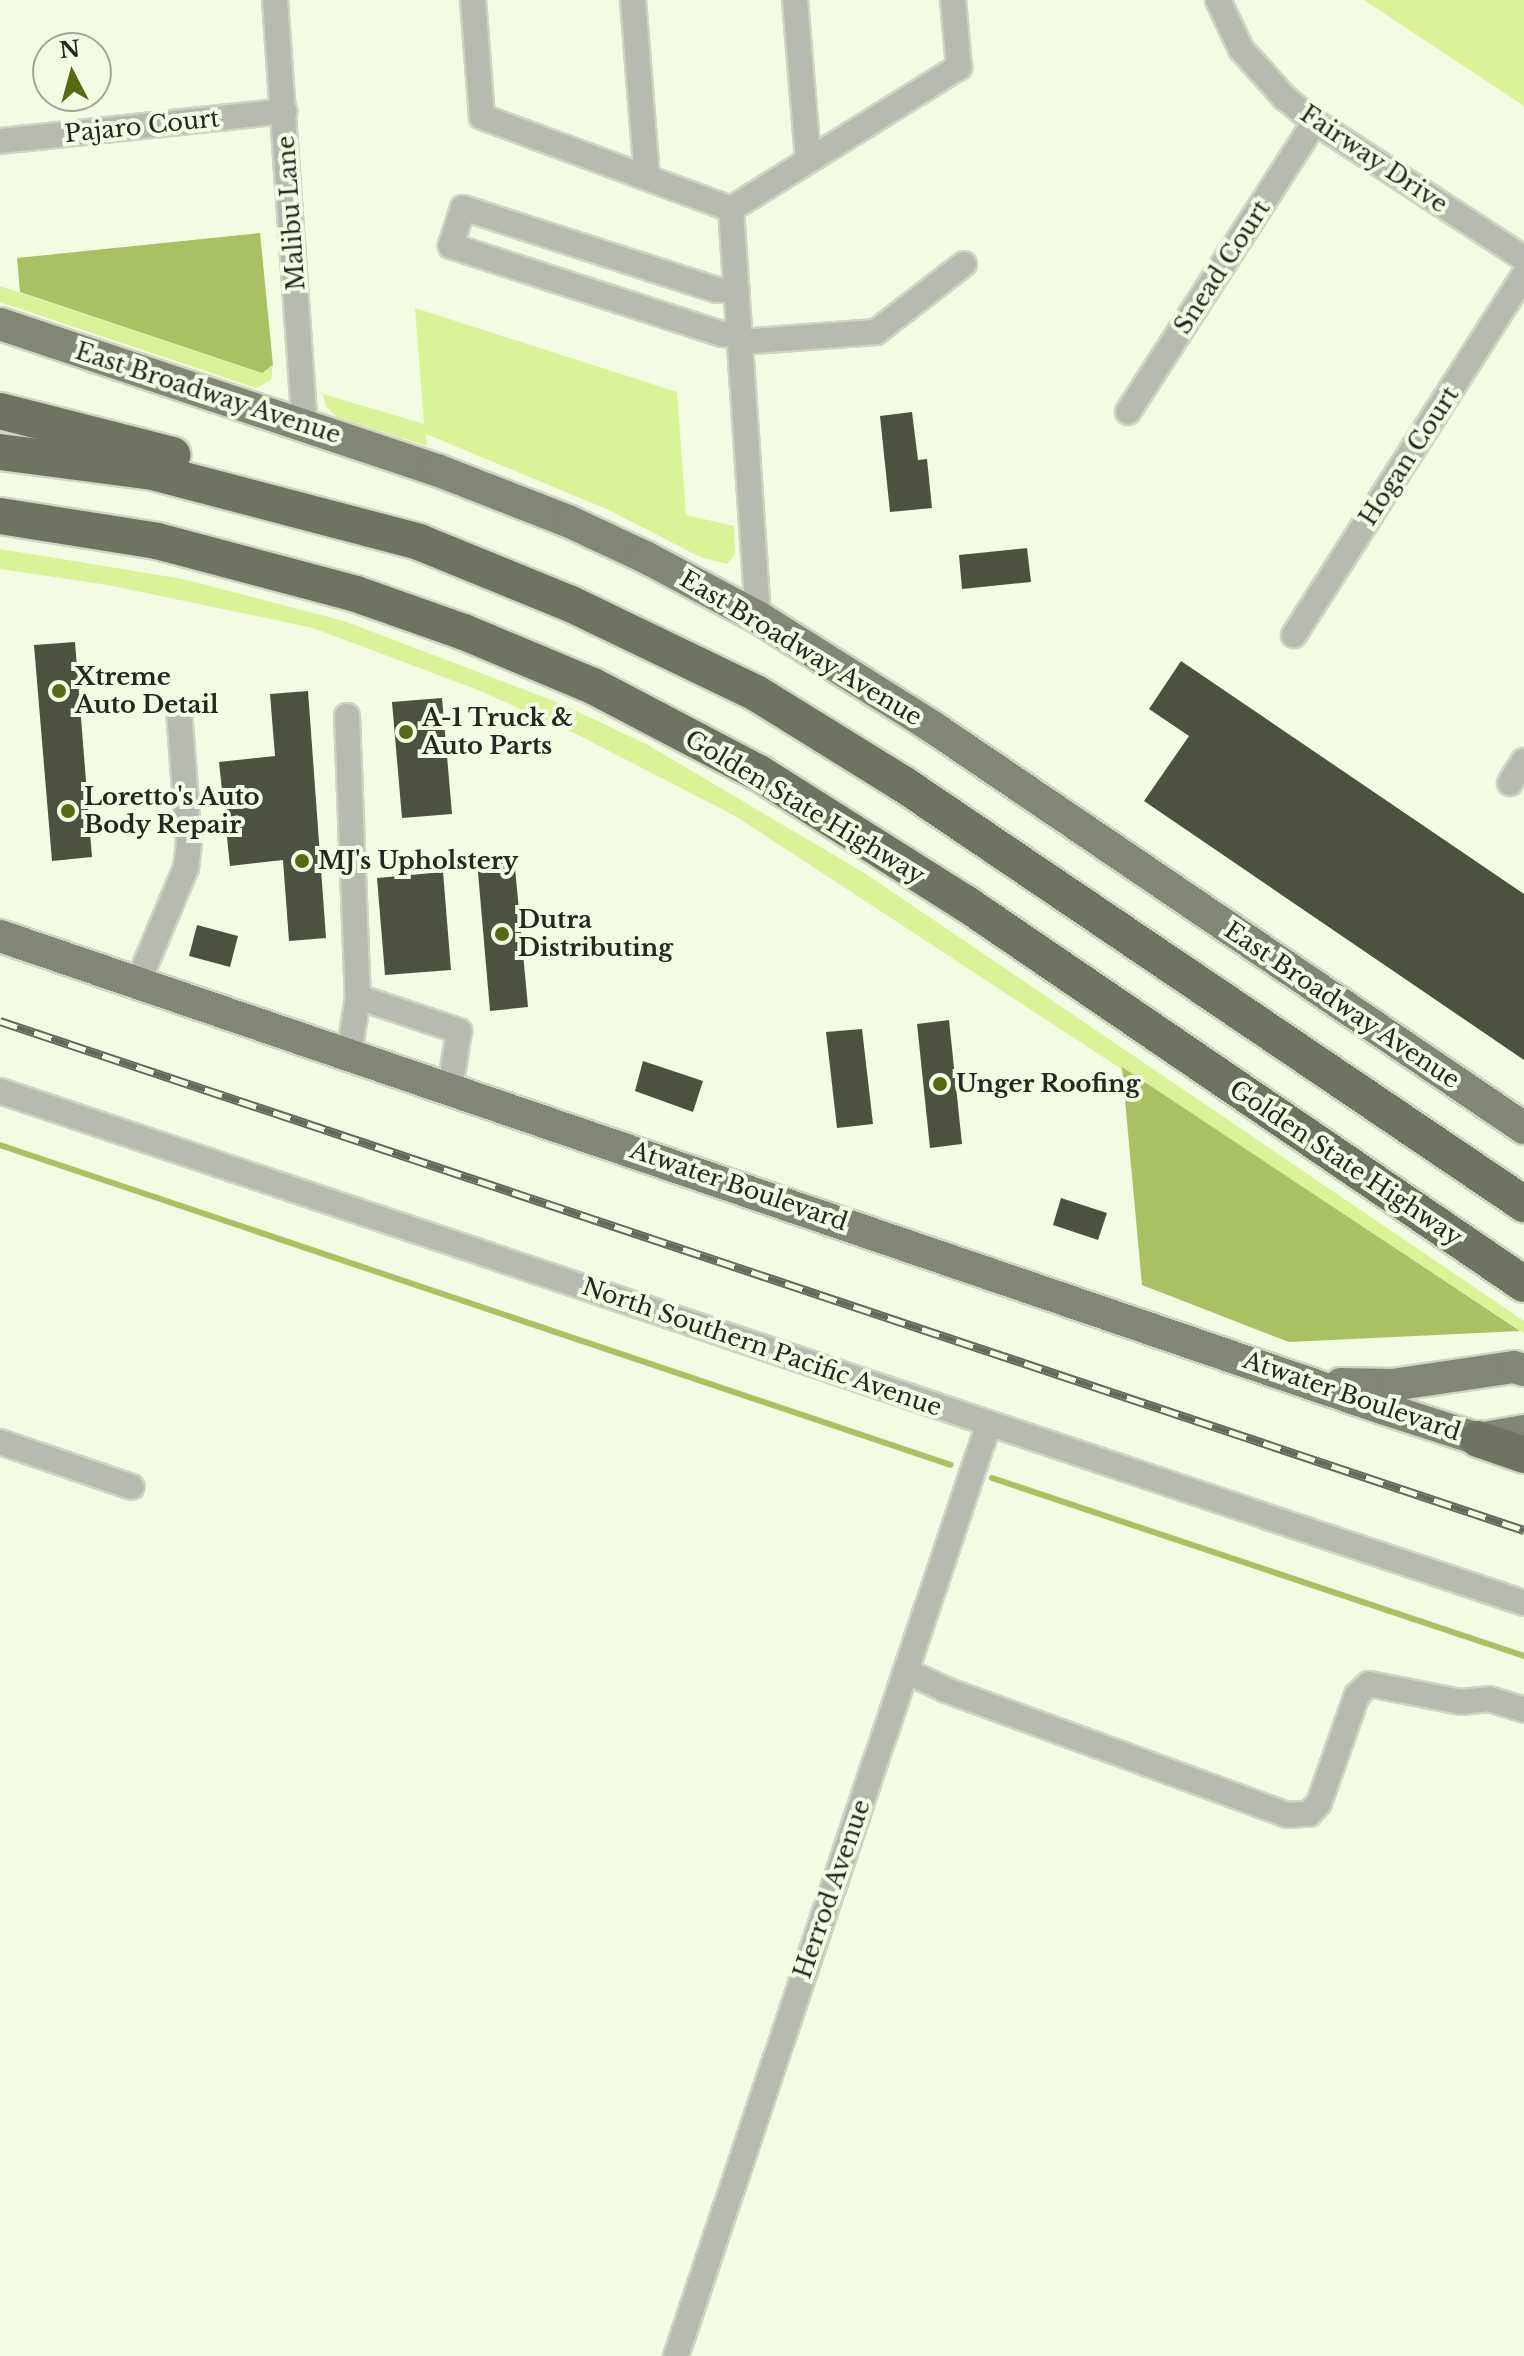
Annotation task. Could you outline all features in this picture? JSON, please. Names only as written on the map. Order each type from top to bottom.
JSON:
[{"type":"highway","points":[[0,411],[213,467],[419,542],[571,604],[756,693],[903,784],[1524,1204]]},
{"type":"highway","points":[[0,452],[153,472],[419,542]]},
{"type":"highway","name":"Golden State Highway","points":[[0,516],[157,541],[356,594],[464,632],[593,686],[759,773],[965,903],[1524,1284]]},
{"type":"highway","points":[[1478,1439],[1524,1455]]},
{"type":"main road","name":"East Broadway Avenue","points":[[0,324],[437,470],[568,521],[758,617],[934,728],[1524,1128]]},
{"type":"main road","name":"Atwater Boulevard","points":[[0,936],[1478,1439]]},
{"type":"main road","points":[[1318,1383],[1392,1385],[1514,1367],[1524,1370]]},
{"type":"main road","points":[[1478,1439],[1524,1431]]},
{"type":"street","name":"Malibu Lane","points":[[275,0],[305,425]]},
{"type":"street","points":[[473,0],[482,117],[731,209]]},
{"type":"street","points":[[633,0],[647,176]]},
{"type":"street","points":[[795,0],[808,159]]},
{"type":"street","points":[[731,209],[959,67],[953,0]]},
{"type":"street","name":"Fairway Drive","points":[[1218,0],[1241,49],[1285,98],[1315,122],[1524,258]]},
{"type":"street","name":"Pajaro Court","points":[[0,141],[284,111]]},
{"type":"street","name":"Snead Court","points":[[1128,412],[1315,122]]},
{"type":"street","points":[[737,290],[717,290],[463,208],[451,246],[740,338],[876,332],[964,264]]},
{"type":"street","points":[[731,209],[758,617]]},
{"type":"street","name":"Hogan Court","points":[[1294,635],[1524,276]]},
{"type":"street","points":[[138,982],[186,868],[189,843],[179,710]]},
{"type":"street","points":[[347,716],[358,997],[349,1054]]},
{"type":"street","points":[[1510,783],[1524,761]]},
{"type":"street","points":[[358,997],[459,1031],[450,1088]]},
{"type":"street","name":"North Southern Pacific Avenue","points":[[0,1091],[1524,1603]]},
{"type":"street","name":"Herrod Avenue","points":[[676,2356],[989,1423]]},
{"type":"street","points":[[0,1442],[132,1487]]},
{"type":"street","points":[[906,1671],[946,1690],[1287,1815],[1309,1814],[1319,1803],[1357,1695],[1369,1684],[1461,1702],[1489,1699],[1524,1710]]},
{"type":"shaded area","points":[[1364,0],[1524,0],[1524,106]]},
{"type":"shaded area","points":[[260,233],[273,365],[262,373],[20,292],[17,258]]},
{"type":"shaded area","points":[[0,286],[261,373],[273,365],[271,380],[256,388],[0,302]]},
{"type":"shaded area","points":[[415,308],[677,392],[686,515],[734,526],[735,554],[727,564],[700,557],[609,510],[426,434],[427,446],[337,417],[326,407],[323,394],[424,424]]},
{"type":"shaded area","points":[[0,549],[183,579],[344,621],[562,704],[648,745],[866,874],[1524,1321],[1524,1333],[737,817],[576,734],[478,690],[313,628],[108,585],[0,569]]},
{"type":"shaded area","points":[[1122,1067],[1520,1331],[1289,1342],[1142,1285]]},
{"type":"building","points":[[912,412],[918,460],[927,459],[932,508],[890,512],[880,416]]},
{"type":"building","points":[[1027,548],[1031,582],[962,589],[959,555]]},
{"type":"building","points":[[75,642],[92,857],[52,861],[34,645]]},
{"type":"building","points":[[1181,661],[1524,894],[1524,1060],[1144,801],[1189,736],[1149,709]]},
{"type":"building","points":[[308,691],[326,938],[289,941],[283,860],[230,866],[219,762],[275,756],[270,694]]},
{"type":"building","points":[[442,698],[452,814],[402,818],[392,702]]},
{"type":"building","name":"Dutra Distributing","points":[[514,857],[528,1007],[490,1011],[477,861]]},
{"type":"building","points":[[443,872],[451,970],[385,975],[377,878]]},
{"type":"building","points":[[197,925],[238,936],[230,967],[189,956]]},
{"type":"building","name":"Unger Roofing","points":[[949,1020],[962,1144],[930,1148],[917,1024]]},
{"type":"building","points":[[862,1029],[873,1124],[837,1128],[826,1032]]},
{"type":"building","points":[[643,1061],[703,1081],[693,1112],[635,1091]]},
{"type":"building","points":[[1061,1198],[1107,1213],[1098,1240],[1053,1225]]},
{"type":"waterway","points":[[0,1145],[951,1465]]},
{"type":"waterway","points":[[992,1478],[1524,1656]]},
{"type":"railway","points":[[0,1021],[1524,1530]]},
{"type":"place","name":"Xtreme Auto Detail","points":[[59,691]]},
{"type":"place","name":"A-1 Truck & Auto Parts","points":[[406,732]]},
{"type":"place","name":"Loretto's Auto Body Repair","points":[[68,811]]},
{"type":"place","name":"MJ's Upholstery","points":[[302,861]]},
{"type":"place","name":"Dutra Distributing","points":[[502,934]]},
{"type":"place","name":"Unger Roofing","points":[[940,1084]]}]
